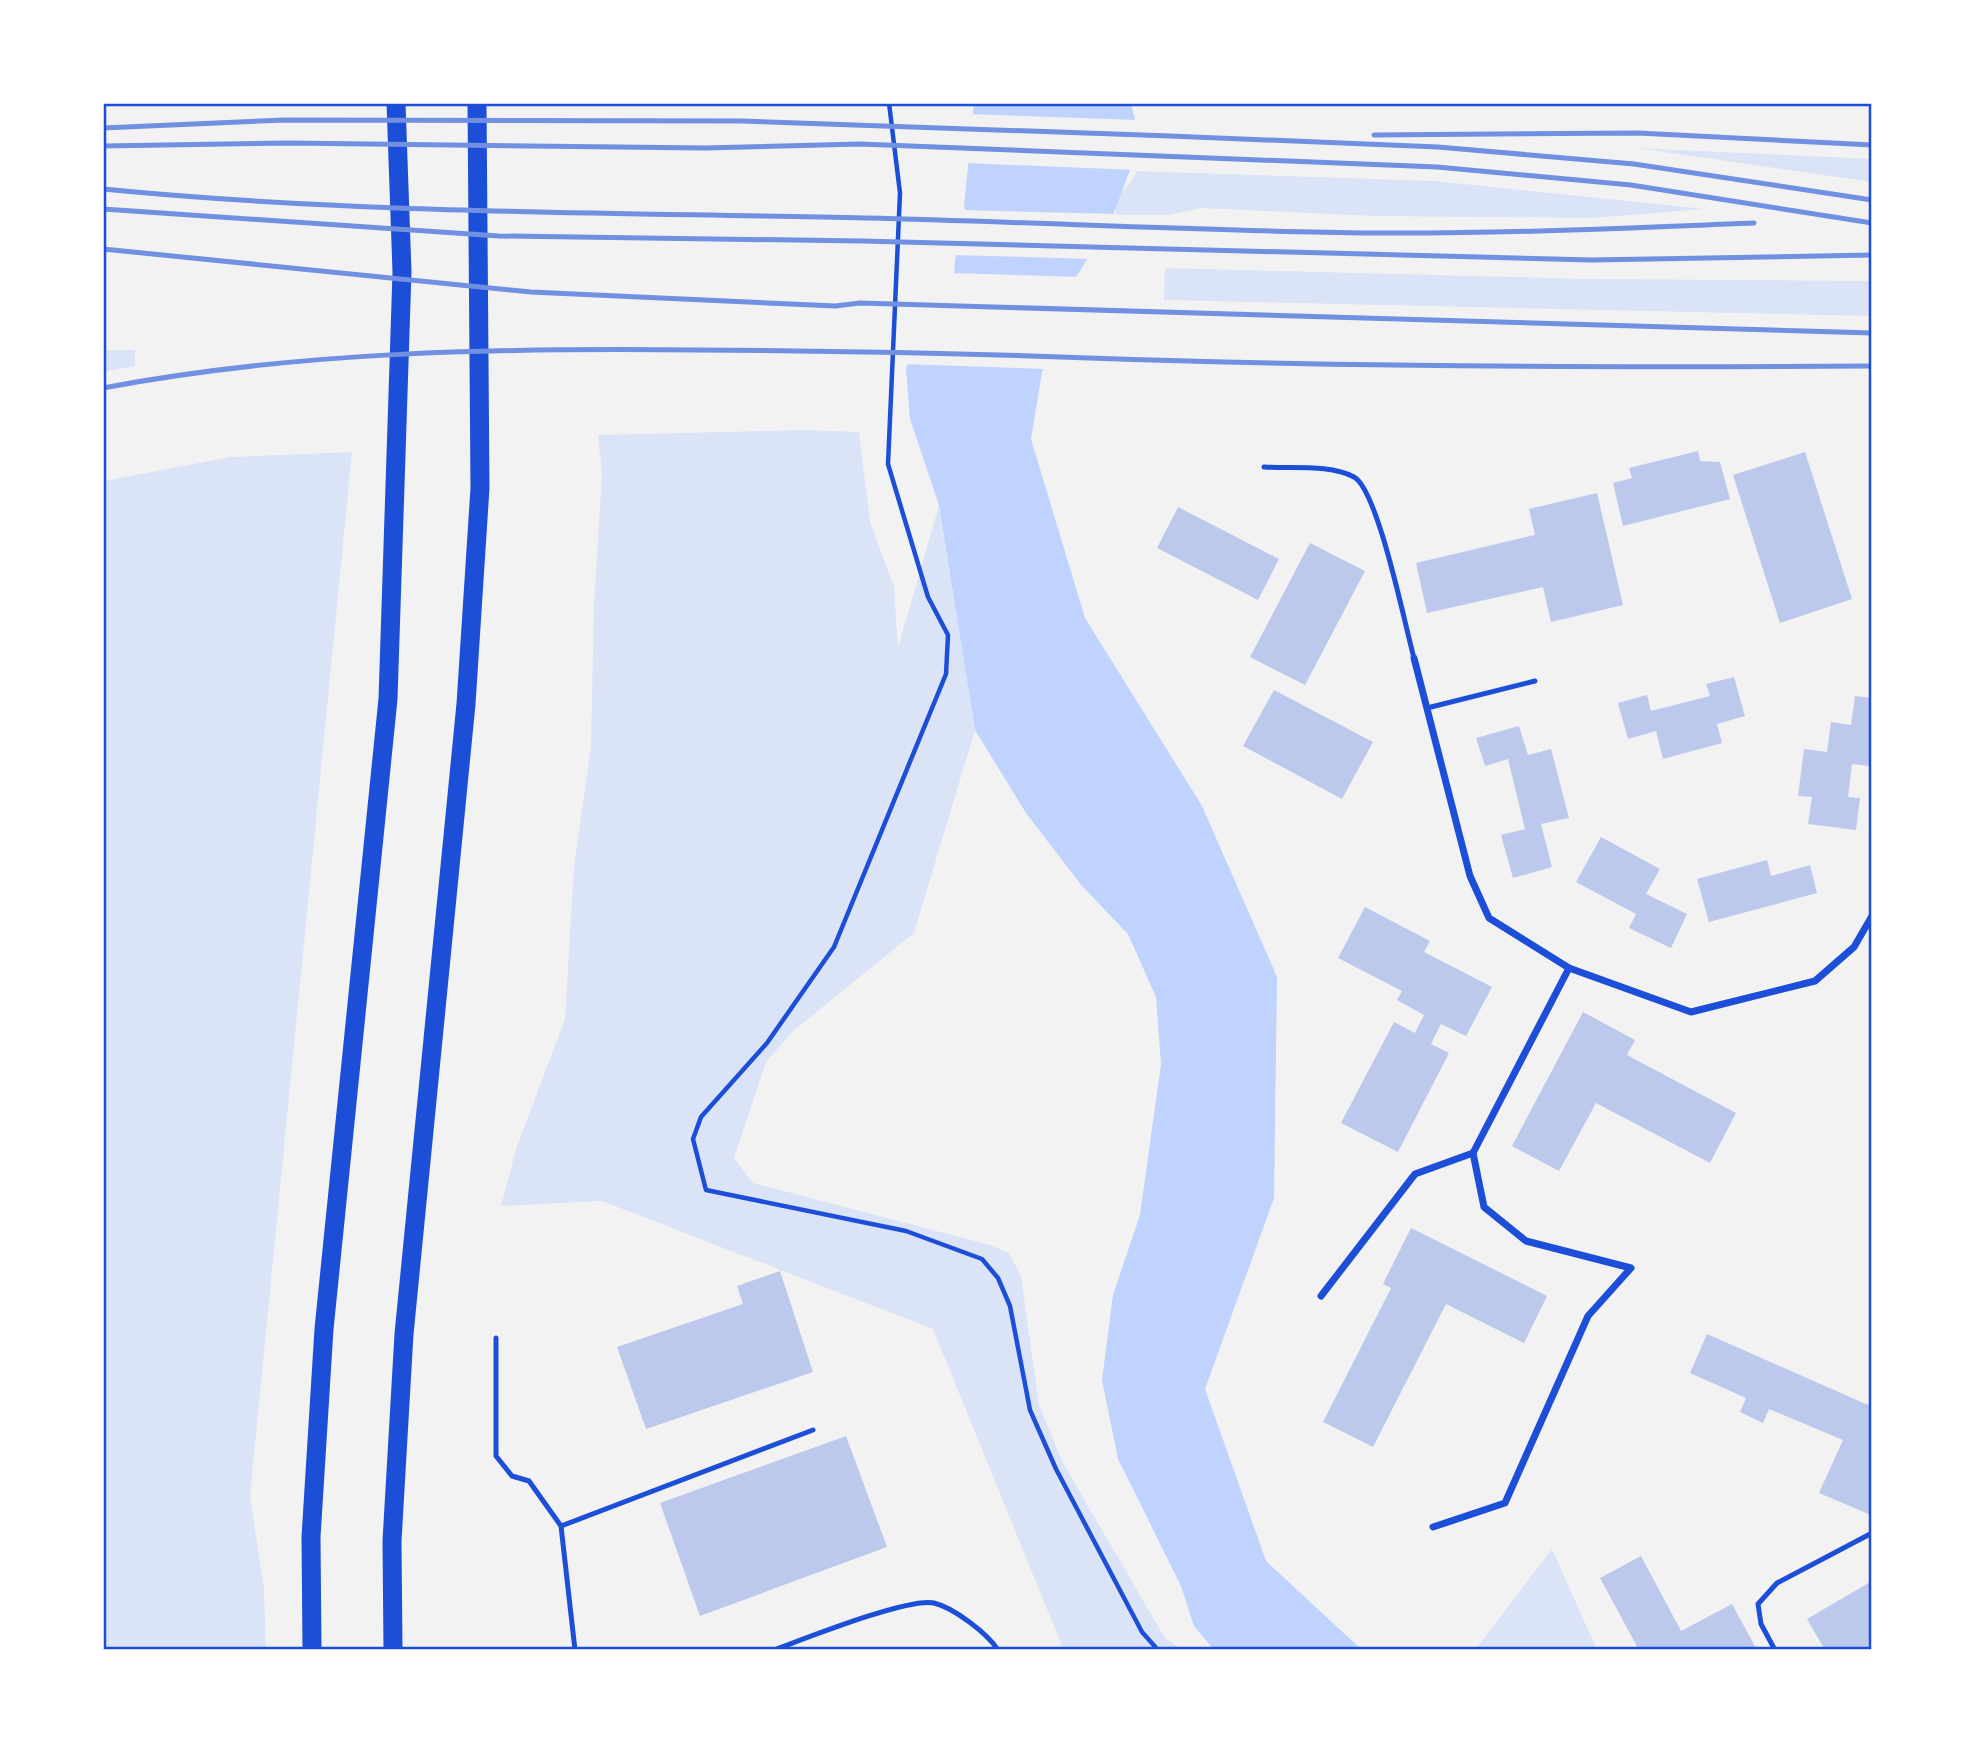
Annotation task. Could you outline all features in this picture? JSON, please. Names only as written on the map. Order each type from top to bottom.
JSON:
[{"type":"highway","points":[[312,1650],[311,1580],[324,1329],[388,699],[402,286],[396,103]]},
{"type":"highway","points":[[393,1650],[391,1582],[405,1321],[466,704],[480,488],[477,103]]},
{"type":"street","points":[[1414,658],[1470,876],[1489,918],[1569,968],[1691,1012],[1815,981],[1854,947],[1872,916]]},
{"type":"street","points":[[1433,1527],[1505,1503],[1588,1316],[1631,1268],[1525,1241],[1485,1207],[1473,1153],[1569,968]]},
{"type":"street","points":[[1321,1296],[1415,1174],[1473,1153]]},
{"type":"lane","points":[[1264,467],[1330,471],[1355,477],[1363,485],[1373,502],[1414,658]]},
{"type":"lane","points":[[1427,708],[1535,681]]},
{"type":"lane","points":[[496,1338],[496,1455],[512,1476],[529,1481],[561,1526],[575,1650]]},
{"type":"lane","points":[[561,1526],[813,1430]]},
{"type":"lane","points":[[1775,1650],[1760,1624],[1758,1604],[1777,1584],[1872,1533]]},
{"type":"lane","points":[[774,1650],[888,1610],[933,1602],[971,1622],[998,1650]]},
{"type":"path","points":[[889,103],[900,192],[888,464],[928,597],[948,635],[946,674],[834,947],[767,1043],[701,1117],[693,1139],[706,1191],[906,1231],[982,1259],[998,1278],[1010,1306],[1030,1410],[1056,1469],[1142,1632],[1158,1650]]},
{"type":"shaded area","points":[[1637,148],[1872,159],[1872,182]]},
{"type":"shaded area","points":[[1136,171],[1435,181],[1705,209],[1592,218],[1375,216],[1201,208],[1169,215],[1116,215],[1117,201]]},
{"type":"shaded area","points":[[1165,268],[1591,279],[1872,281],[1872,316],[1164,300]]},
{"type":"shaded area","points":[[103,350],[135,350],[135,366],[103,372]]},
{"type":"shaded area","points":[[807,430],[859,432],[870,522],[894,587],[898,648],[939,505],[975,730],[914,933],[793,1031],[766,1062],[734,1158],[753,1183],[990,1245],[1009,1253],[1021,1276],[1039,1405],[1063,1463],[1165,1638],[1183,1650],[1066,1650],[1062,1646],[933,1329],[602,1201],[501,1206],[517,1146],[565,1019],[574,866],[591,746],[594,602],[602,475],[598,435]]},
{"type":"shaded area","points":[[352,452],[250,1496],[264,1589],[266,1650],[103,1650],[103,481],[231,457]]},
{"type":"shaded area","points":[[1552,1549],[1597,1650],[1475,1650]]},
{"type":"water","points":[[974,103],[1131,103],[1135,120],[1133,162],[1110,223],[1073,282],[1042,372],[1031,439],[1085,618],[1202,806],[1277,977],[1274,1198],[1205,1389],[1266,1561],[1362,1650],[1214,1650],[1194,1626],[1181,1586],[1118,1459],[1102,1380],[1113,1295],[1140,1215],[1161,1064],[1156,997],[1128,934],[1082,886],[1026,813],[975,730],[939,505],[910,419],[906,368],[954,279],[955,259],[967,215],[964,207]]},
{"type":"pier","points":[[968,114],[1138,120],[1134,170],[965,163]]},
{"type":"pier","points":[[961,210],[1117,214],[1093,259],[953,255],[963,215]]},
{"type":"pier","points":[[951,273],[1081,277],[1047,369],[904,364]]},
{"type":"building","points":[[1698,451],[1700,461],[1720,462],[1730,499],[1623,526],[1613,483],[1632,478],[1629,468]]},
{"type":"building","points":[[1805,452],[1852,599],[1780,623],[1733,475]]},
{"type":"building","points":[[1597,493],[1623,605],[1551,622],[1543,587],[1427,613],[1416,563],[1535,535],[1529,509]]},
{"type":"building","points":[[1178,507],[1279,559],[1258,600],[1157,548]]},
{"type":"building","points":[[1310,543],[1365,571],[1305,685],[1250,657]]},
{"type":"building","points":[[1734,677],[1745,716],[1717,724],[1722,743],[1663,759],[1656,731],[1628,739],[1618,703],[1647,695],[1651,711],[1710,696],[1706,684]]},
{"type":"building","points":[[1274,690],[1373,742],[1342,799],[1243,746]]},
{"type":"building","points":[[1855,696],[1872,698],[1870,766],[1852,764],[1848,797],[1860,798],[1856,830],[1808,824],[1812,797],[1798,796],[1804,749],[1827,752],[1831,722],[1851,725]]},
{"type":"building","points":[[1519,726],[1528,755],[1551,749],[1569,818],[1541,824],[1552,867],[1513,878],[1501,835],[1525,829],[1508,759],[1485,766],[1476,738]]},
{"type":"building","points":[[1601,837],[1660,869],[1646,894],[1687,914],[1671,948],[1629,928],[1636,914],[1576,882]]},
{"type":"building","points":[[1767,860],[1771,876],[1810,865],[1817,893],[1709,922],[1697,879]]},
{"type":"building","points":[[1365,907],[1430,941],[1424,952],[1492,987],[1466,1036],[1441,1024],[1431,1044],[1449,1053],[1398,1152],[1341,1123],[1394,1022],[1415,1033],[1424,1015],[1397,1000],[1402,991],[1338,958]]},
{"type":"building","points":[[1583,1012],[1635,1040],[1627,1055],[1736,1113],[1710,1163],[1596,1103],[1559,1171],[1512,1146]]},
{"type":"building","points":[[1411,1228],[1547,1296],[1524,1343],[1446,1304],[1373,1447],[1323,1422],[1391,1288],[1383,1284]]},
{"type":"building","points":[[780,1271],[813,1372],[646,1429],[617,1347],[743,1304],[737,1286]]},
{"type":"building","points":[[1707,1334],[1868,1405],[1872,1397],[1871,1515],[1819,1493],[1843,1440],[1769,1409],[1763,1423],[1740,1412],[1746,1398],[1690,1373]]},
{"type":"building","points":[[846,1436],[887,1547],[700,1616],[660,1503]]},
{"type":"building","points":[[1641,1556],[1681,1631],[1732,1604],[1757,1650],[1639,1650],[1600,1578]]},
{"type":"building","points":[[1872,1581],[1872,1650],[1825,1650],[1807,1619]]},
{"type":"railway","points":[[103,128],[284,120],[742,121],[1170,136],[1438,147],[1634,164],[1872,200]]},
{"type":"railway","points":[[1374,135],[1638,133],[1872,145]]},
{"type":"railway","points":[[103,146],[288,143],[705,148],[860,144],[1437,167],[1631,185],[1872,223]]},
{"type":"railway","points":[[103,189],[389,208],[866,218],[1310,232],[1468,233],[1754,223]]},
{"type":"railway","points":[[103,209],[499,236],[862,241],[1592,260],[1872,255]]},
{"type":"railway","points":[[103,249],[531,292],[835,306],[860,303],[1872,333]]},
{"type":"railway","points":[[103,388],[251,366],[325,359],[548,350],[893,352],[1383,365],[1872,366]]}]
